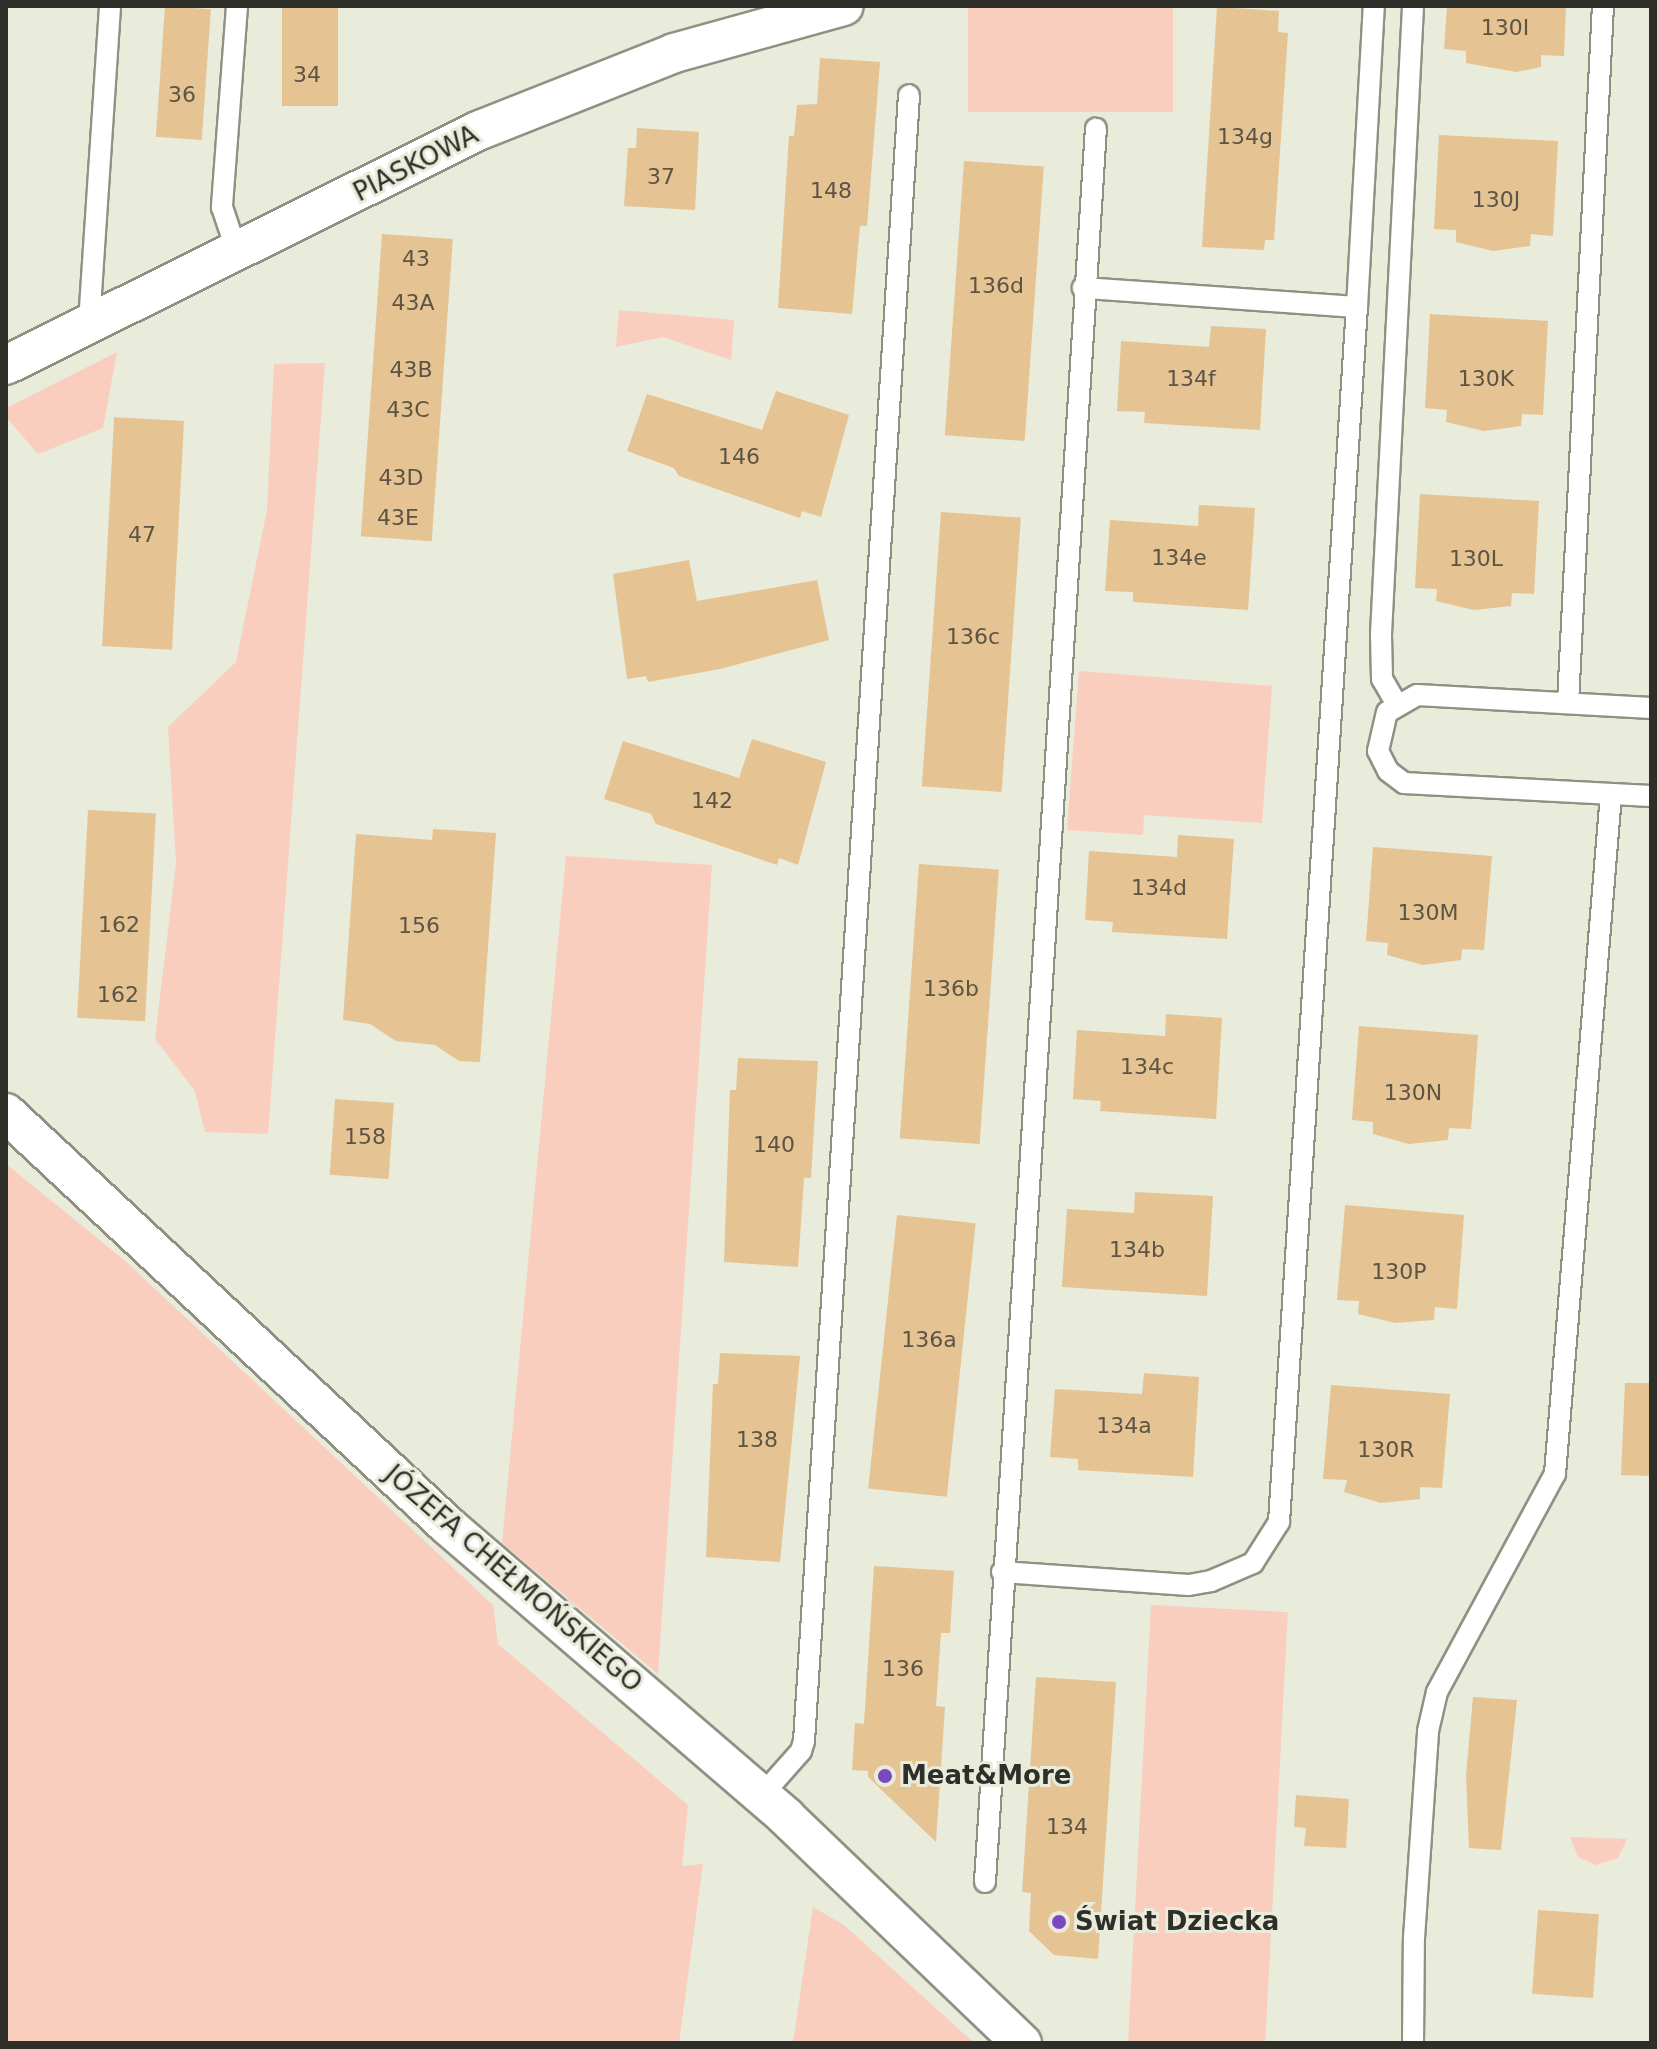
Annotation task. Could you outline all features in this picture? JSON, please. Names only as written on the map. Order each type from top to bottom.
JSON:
[{"type":"street","name":"PIASKOWA","points":[[6,365],[238,255],[480,130],[606,77],[844,6]]},
{"type":"street","name":"JÓZEFA CHEŁMOŃSKIEGO","points":[[6,1113],[447,1525],[762,1795],[1022,2043]]},
{"type":"lane","points":[[89,323],[110,6]]},
{"type":"lane","points":[[237,6],[222,207],[238,255]]},
{"type":"lane","points":[[1002,1572],[1189,1585],[1211,1581],[1253,1563],[1279,1522],[1374,6]]},
{"type":"lane","points":[[1396,703],[1382,679],[1381,634],[1413,6]]},
{"type":"lane","points":[[1568,703],[1603,6]]},
{"type":"lane","points":[[762,1795],[801,1751],[804,1741],[909,95]]},
{"type":"lane","points":[[985,1882],[1083,288],[1096,129]]},
{"type":"lane","points":[[1083,288],[1357,307]]},
{"type":"lane","points":[[1651,708],[1417,695],[1396,703],[1380,724],[1378,751],[1388,771],[1404,783],[1651,796]]},
{"type":"lane","points":[[1413,2043],[1414,1938],[1428,1731],[1437,1692],[1555,1474],[1611,794]]},
{"type":"shaded area","points":[[968,6],[1173,6],[1173,112],[968,112]]},
{"type":"shaded area","points":[[619,310],[734,320],[731,360],[663,337],[616,347]]},
{"type":"shaded area","points":[[117,352],[103,428],[38,454],[6,417],[6,408]]},
{"type":"shaded area","points":[[325,363],[268,1134],[205,1132],[195,1091],[155,1039],[176,863],[168,727],[236,662],[267,510],[274,364]]},
{"type":"shaded area","points":[[1079,671],[1272,686],[1262,823],[1144,815],[1143,835],[1067,830]]},
{"type":"shaded area","points":[[566,856],[712,865],[658,1674],[502,1543]]},
{"type":"shaded area","points":[[6,1164],[123,1259],[493,1605],[498,1644],[688,1805],[682,1866],[703,1864],[679,2043],[6,2043]]},
{"type":"shaded area","points":[[1151,1605],[1288,1612],[1265,2043],[1128,2043]]},
{"type":"shaded area","points":[[1570,1837],[1627,1839],[1618,1858],[1596,1865],[1578,1857]]},
{"type":"shaded area","points":[[813,1907],[844,1925],[974,2043],[793,2043]]},
{"type":"building","points":[[165,6],[211,9],[202,140],[156,137]]},
{"type":"building","points":[[282,6],[338,6],[338,106],[282,106]]},
{"type":"building","points":[[1447,6],[1566,6],[1564,56],[1541,55],[1541,67],[1516,72],[1466,63],[1466,51],[1444,49]]},
{"type":"building","points":[[1217,7],[1279,11],[1278,32],[1288,33],[1274,240],[1265,240],[1264,250],[1202,247]]},
{"type":"building","points":[[820,58],[880,62],[867,226],[860,226],[852,314],[778,308],[789,136],[794,136],[797,105],[817,104]]},
{"type":"building","points":[[637,128],[699,132],[695,210],[624,206],[628,148],[636,148]]},
{"type":"building","points":[[1439,135],[1558,141],[1553,236],[1531,234],[1530,246],[1493,251],[1456,242],[1456,230],[1434,229]]},
{"type":"building","points":[[964,161],[1044,167],[1025,441],[945,435]]},
{"type":"building","points":[[382,234],[453,239],[432,541],[361,536]]},
{"type":"building","points":[[1430,314],[1548,321],[1543,415],[1522,414],[1521,426],[1484,431],[1446,422],[1447,410],[1425,408]]},
{"type":"building","points":[[1211,326],[1266,329],[1260,430],[1144,423],[1145,412],[1117,411],[1121,341],[1209,347]]},
{"type":"building","points":[[776,391],[849,415],[821,517],[802,511],[800,518],[679,476],[674,468],[627,451],[647,394],[762,430]]},
{"type":"building","points":[[114,417],[184,421],[172,650],[102,646]]},
{"type":"building","points":[[1420,494],[1539,501],[1534,594],[1512,593],[1511,606],[1474,610],[1436,601],[1437,589],[1415,588]]},
{"type":"building","points":[[1199,505],[1255,508],[1248,610],[1133,602],[1133,592],[1105,591],[1110,520],[1198,526]]},
{"type":"building","points":[[941,512],[1021,518],[1002,792],[922,786]]},
{"type":"building","points":[[689,560],[697,601],[817,580],[829,640],[720,669],[648,682],[646,676],[627,679],[613,574]]},
{"type":"building","points":[[752,739],[826,762],[798,865],[779,858],[777,865],[656,824],[651,814],[604,799],[623,741],[739,778]]},
{"type":"building","points":[[88,810],[156,814],[145,1021],[77,1018]]},
{"type":"building","points":[[433,829],[496,833],[480,1062],[459,1061],[435,1045],[396,1041],[370,1024],[343,1020],[356,834],[432,840]]},
{"type":"building","points":[[1178,835],[1234,839],[1227,939],[1112,932],[1113,922],[1085,920],[1089,851],[1177,857]]},
{"type":"building","points":[[1373,847],[1492,856],[1484,950],[1462,949],[1461,960],[1423,965],[1387,955],[1388,943],[1366,941]]},
{"type":"building","points":[[919,864],[999,870],[980,1144],[900,1138]]},
{"type":"building","points":[[1166,1014],[1222,1018],[1216,1119],[1100,1111],[1101,1101],[1073,1099],[1077,1030],[1165,1036]]},
{"type":"building","points":[[1359,1026],[1478,1035],[1471,1129],[1449,1128],[1448,1140],[1409,1144],[1373,1134],[1373,1122],[1352,1120]]},
{"type":"building","points":[[738,1058],[818,1061],[811,1178],[804,1178],[798,1267],[724,1262],[730,1090],[736,1090]]},
{"type":"building","points":[[335,1099],[394,1103],[389,1179],[330,1175]]},
{"type":"building","points":[[1135,1192],[1213,1196],[1207,1296],[1062,1287],[1067,1209],[1134,1213]]},
{"type":"building","points":[[1345,1205],[1464,1215],[1457,1309],[1435,1307],[1434,1320],[1395,1323],[1358,1314],[1359,1301],[1337,1300]]},
{"type":"building","points":[[897,1215],[976,1223],[947,1497],[868,1488]]},
{"type":"building","points":[[720,1353],[800,1356],[780,1562],[706,1557],[713,1384],[718,1384]]},
{"type":"building","points":[[1144,1373],[1199,1377],[1193,1477],[1078,1470],[1078,1459],[1050,1457],[1055,1389],[1142,1394]]},
{"type":"building","points":[[1625,1383],[1651,1383],[1651,1476],[1621,1475]]},
{"type":"building","points":[[1331,1385],[1450,1394],[1442,1488],[1420,1487],[1420,1499],[1381,1503],[1344,1492],[1347,1480],[1323,1479]]},
{"type":"building","points":[[874,1566],[954,1571],[950,1633],[941,1633],[936,1706],[945,1707],[936,1842],[868,1777],[868,1771],[852,1770],[855,1723],[864,1724]]},
{"type":"building","points":[[1036,1677],[1116,1682],[1098,1959],[1054,1955],[1029,1931],[1031,1893],[1022,1892]]},
{"type":"building","points":[[1473,1697],[1517,1700],[1501,1850],[1469,1848],[1466,1775]]},
{"type":"building","points":[[1296,1795],[1349,1799],[1346,1848],[1304,1846],[1306,1828],[1294,1827]]},
{"type":"building","points":[[1538,1910],[1599,1914],[1593,1998],[1532,1994]]},
{"type":"place","name":"Meat&More","points":[[885,1776]]},
{"type":"place","name":"Świat Dziecka","points":[[1059,1922]]}]
